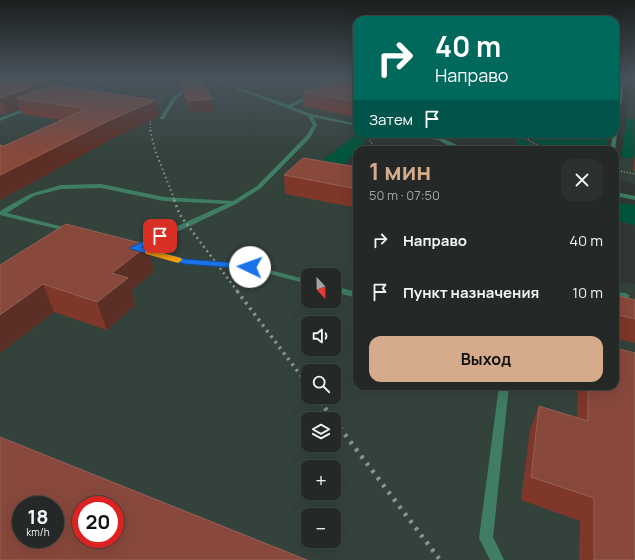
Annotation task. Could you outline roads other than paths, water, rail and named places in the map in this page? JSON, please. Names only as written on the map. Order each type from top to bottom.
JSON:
[{"type":"street","points":[[162,118],[171,103]]},
{"type":"street","points":[[277,103],[310,115],[353,124]]},
{"type":"street","points":[[288,107],[296,103]]},
{"type":"street","points":[[0,120],[35,106]]},
{"type":"street","points":[[301,280],[250,267],[185,262],[130,247],[188,225],[234,204],[259,187],[308,138],[315,125],[310,115]]},
{"type":"street","points":[[440,138],[456,146]]},
{"type":"street","points":[[1,213],[32,195],[61,186],[101,186],[164,198],[234,204]]},
{"type":"street","points":[[619,195],[635,198]]},
{"type":"street","points":[[1,213],[76,232]]},
{"type":"street","points":[[341,291],[353,294]]},
{"type":"street","points":[[619,295],[626,296]]},
{"type":"street","points":[[497,560],[486,538],[504,390]]},
{"type":"railway","points":[[151,131],[151,117],[157,103]]},
{"type":"railway","points":[[150,130],[155,150],[175,201]]},
{"type":"railway","points":[[174,200],[180,215],[238,292]]},
{"type":"railway","points":[[237,291],[301,376]]},
{"type":"railway","points":[[322,404],[326,409]]},
{"type":"railway","points":[[325,408],[328,412]]},
{"type":"railway","points":[[341,429],[440,560]]}]
